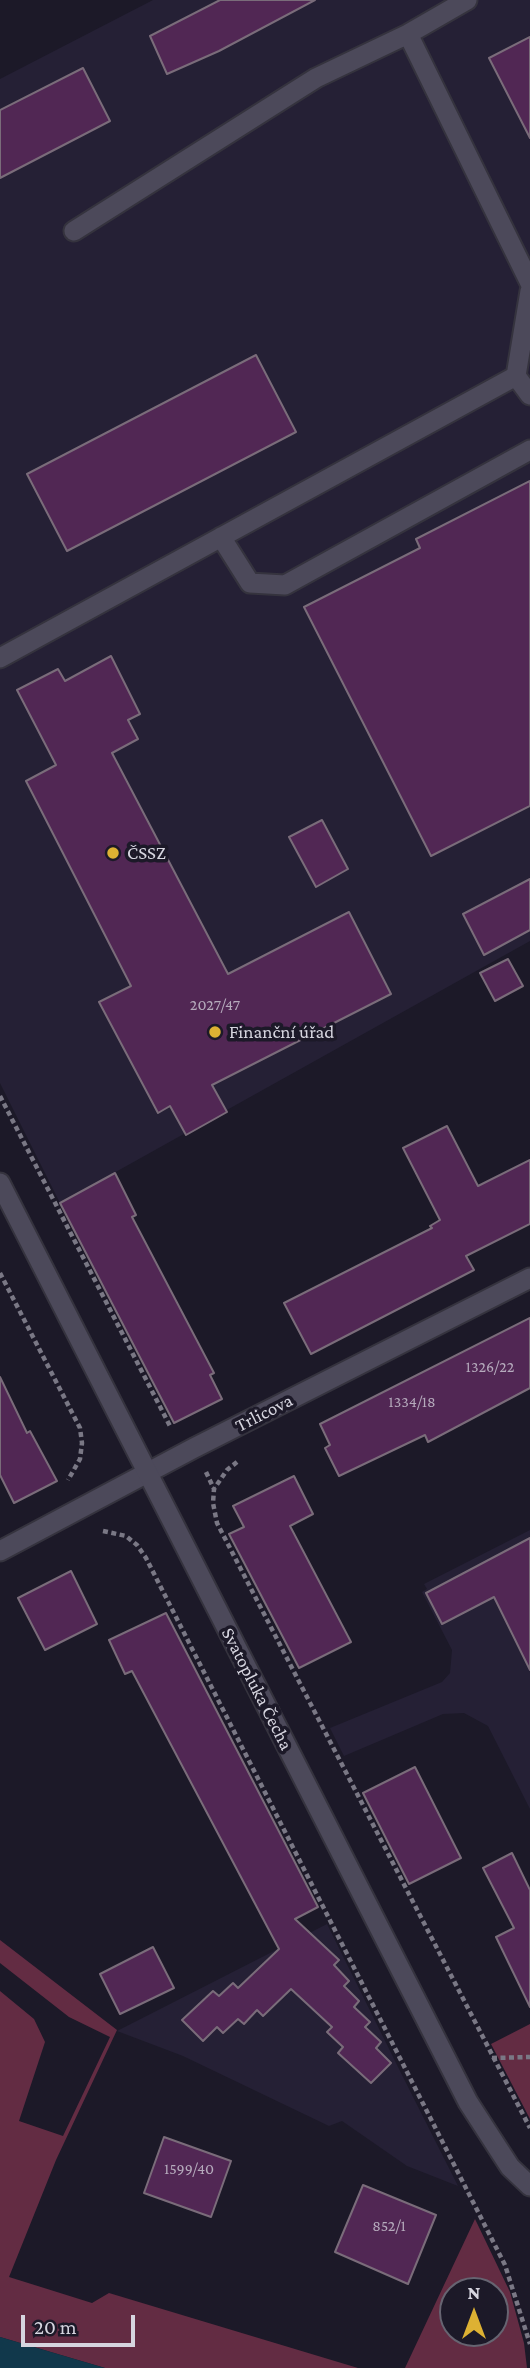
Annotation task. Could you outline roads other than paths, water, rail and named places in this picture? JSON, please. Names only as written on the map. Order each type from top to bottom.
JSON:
[{"type":"street","points":[[74,231],[316,78],[408,34],[467,0]]},
{"type":"street","points":[[408,34],[530,283]]},
{"type":"street","points":[[530,291],[516,376],[530,395]]},
{"type":"street","points":[[0,658],[516,376]]},
{"type":"street","points":[[221,537],[250,583],[285,585],[530,450]]},
{"type":"street","name":"Svatopluka Čecha","points":[[0,1183],[468,2102],[510,2167],[530,2186]]},
{"type":"street","name":"Trlicova","points":[[0,1551],[146,1472],[530,1278]]},
{"type":"water","points":[[0,2337],[105,2368],[0,2368]]},
{"type":"place","name":"ČSSZ","points":[[113,853]]},
{"type":"place","name":"Finanční úřad","points":[[215,1032]]}]
